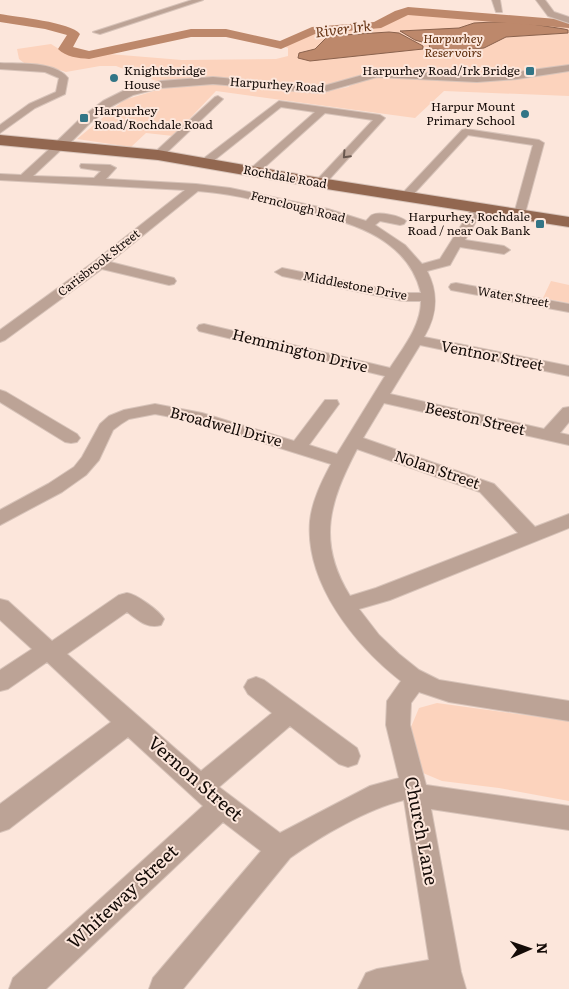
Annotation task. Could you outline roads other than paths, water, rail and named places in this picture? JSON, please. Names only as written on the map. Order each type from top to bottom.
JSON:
[{"type":"main road","name":"Rochdale Road","points":[[0,140],[158,155],[202,164],[569,222]]},
{"type":"street","points":[[97,32],[185,6],[199,0]]},
{"type":"street","points":[[496,0],[499,10]]},
{"type":"street","points":[[540,0],[551,14],[569,20]]},
{"type":"street","points":[[0,66],[50,70],[60,72],[64,78],[60,94],[32,106],[5,122],[0,130]]},
{"type":"street","name":"Harpurhey Road","points":[[60,145],[102,107],[116,98],[141,89],[170,84],[225,81],[319,90],[343,86],[359,77],[379,74],[481,79],[529,76],[569,68]]},
{"type":"street","points":[[158,155],[218,99]]},
{"type":"street","points":[[202,164],[279,104],[323,110],[376,122],[320,183]]},
{"type":"street","points":[[252,172],[323,110]]},
{"type":"street","points":[[405,196],[466,132],[539,143],[520,214]]},
{"type":"street","points":[[23,179],[60,145]]},
{"type":"street","points":[[85,166],[110,168],[96,182]]},
{"type":"street","name":"Fernclough Road","points":[[0,177],[196,187],[247,194],[340,215],[368,226],[402,250],[420,269],[429,297],[427,316],[395,374],[353,440],[326,494],[319,524],[320,539],[326,564],[344,606],[364,635],[375,647],[416,679],[437,689],[569,711]]},
{"type":"street","name":"Carisbrook Street","points":[[0,337],[100,264],[196,187]]},
{"type":"street","points":[[420,269],[445,262],[478,208]]},
{"type":"street","points":[[368,226],[377,217],[400,221]]},
{"type":"street","points":[[457,243],[504,250]]},
{"type":"street","points":[[100,264],[169,281]]},
{"type":"street","name":"Middlestone Drive","points":[[282,272],[402,297],[429,297]]},
{"type":"street","name":"Water Street","points":[[456,287],[569,308]]},
{"type":"street","name":"Hemmington Drive","points":[[204,328],[395,374]]},
{"type":"street","name":"Ventnor Street","points":[[415,340],[569,371]]},
{"type":"street","points":[[1,396],[71,438]]},
{"type":"street","name":"Beeston Street","points":[[381,397],[569,440]]},
{"type":"street","points":[[298,448],[331,404]]},
{"type":"street","name":"Broadwell Drive","points":[[0,518],[55,488],[80,471],[90,460],[106,428],[115,420],[136,412],[155,409],[178,412],[342,461]]},
{"type":"street","points":[[548,435],[569,412]]},
{"type":"street","name":"Nolan Street","points":[[353,440],[487,488],[532,536]]},
{"type":"street","points":[[344,606],[392,590],[569,521]]},
{"type":"street","points":[[0,682],[128,601],[153,619]]},
{"type":"street","name":"Vernon Street","points":[[0,607],[222,806],[280,849]]},
{"type":"street","name":"Church Lane","points":[[416,679],[399,701],[398,724],[415,791],[449,980]]},
{"type":"street","points":[[256,686],[348,756]]},
{"type":"street","points":[[201,787],[290,712]]},
{"type":"street","points":[[0,820],[129,722]]},
{"type":"street","points":[[164,989],[280,849],[300,835],[379,794],[415,791],[569,818]]},
{"type":"street","name":"Whiteway Street","points":[[24,989],[222,806]]},
{"type":"street","points":[[373,989],[377,984],[449,980]]},
{"type":"waterway","name":"River Irk","points":[[0,18],[46,25],[72,32],[74,34],[65,49],[77,54],[89,55],[191,33],[226,33],[281,45],[312,31],[377,25],[399,13],[408,11],[569,24]]},
{"type":"place","name":"Harpurhey Road/Irk Bridge","points":[[530,71]]},
{"type":"place","name":"Knightsbridge House","points":[[114,78]]},
{"type":"place","name":"Harpur Mount Primary School","points":[[525,114]]},
{"type":"place","name":"Harpurhey Road/Rochdale Road","points":[[84,118]]},
{"type":"place","name":"Harpurhey, Rochdale Road / near Oak Bank","points":[[540,224]]},
{"type":"park label","name":"Harpurhey Reservoirs","points":[[453,46]]}]
